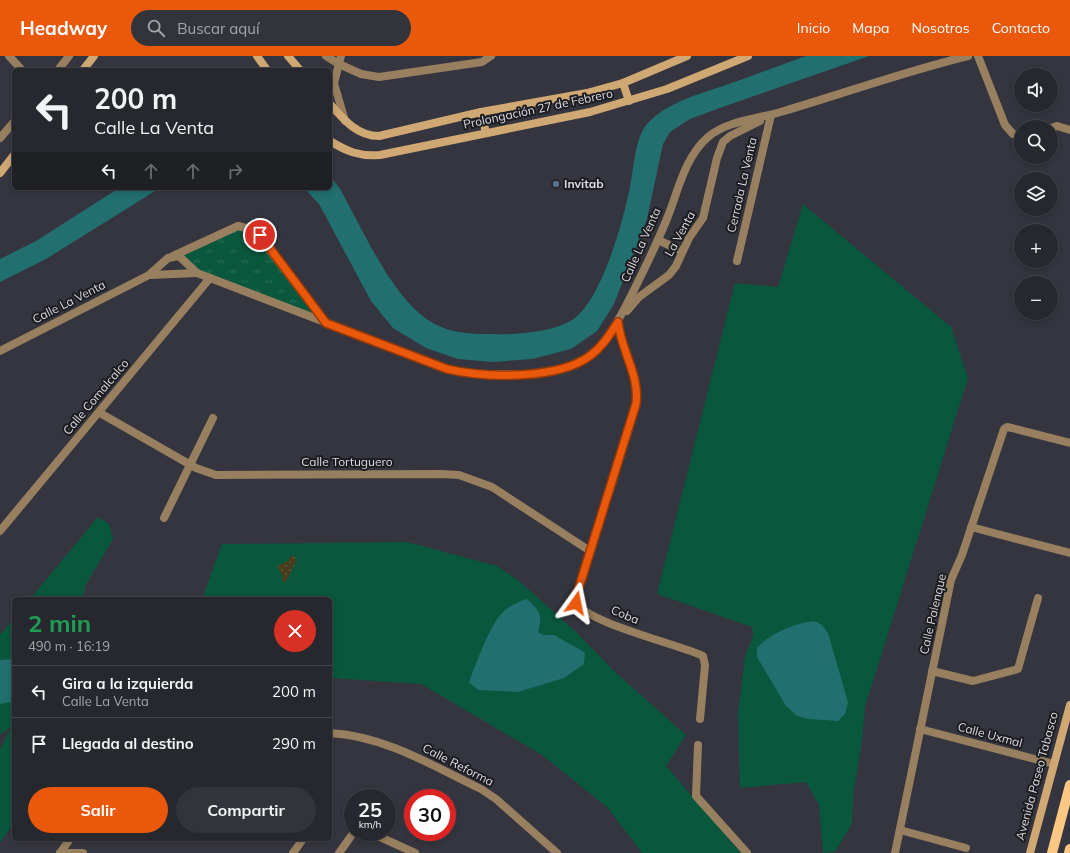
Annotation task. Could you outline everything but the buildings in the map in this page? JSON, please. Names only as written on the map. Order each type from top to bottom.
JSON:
[{"type":"main road","points":[[1052,853],[1070,786]]},
{"type":"main road","points":[[1069,853],[1070,849]]},
{"type":"street","points":[[9,56],[20,68]]},
{"type":"street","points":[[60,68],[70,56]]},
{"type":"street","points":[[85,68],[94,56]]},
{"type":"street","points":[[257,56],[266,68]]},
{"type":"street","points":[[288,56],[298,68]]},
{"type":"street","points":[[326,56],[361,74],[379,77],[388,77],[482,62],[491,56]]},
{"type":"street","name":"Prolongación 27 de Febrero","points":[[332,106],[352,127],[366,135],[379,136],[481,112],[587,93],[623,82],[676,58],[686,56]]},
{"type":"street","name":"Prolongación 27 de Febrero","points":[[332,142],[348,152],[372,156],[590,112],[667,89],[748,56]]},
{"type":"street","name":"Calle La Venta","points":[[149,275],[196,273],[447,369],[465,373],[530,375],[557,371],[581,362],[600,347],[618,322],[658,240],[690,161],[698,146],[709,135],[722,128],[762,116],[771,115],[968,56]]},
{"type":"street","points":[[978,56],[1005,125],[1014,134]]},
{"type":"street","points":[[332,75],[339,64]]},
{"type":"street","points":[[339,64],[334,83],[346,121]]},
{"type":"street","points":[[623,82],[628,101]]},
{"type":"street","points":[[481,112],[486,133]]},
{"type":"street","name":"La Venta","points":[[618,322],[624,319],[629,309],[639,297],[669,275],[676,266],[682,251],[705,214],[717,158],[723,142],[730,136],[771,115]]},
{"type":"street","name":"Cerrada La Venta","points":[[737,261],[771,115]]},
{"type":"street","points":[[0,138],[12,124]]},
{"type":"street","points":[[1058,126],[1070,130]]},
{"type":"street","points":[[0,173],[12,158]]},
{"type":"street","name":"Calle La Venta","points":[[0,351],[149,275],[172,257],[234,228],[242,226],[254,230],[326,323]]},
{"type":"street","points":[[658,240],[682,251]]},
{"type":"street","name":"Calle La Venta","points":[[172,257],[178,256],[183,259],[196,273]]},
{"type":"street","name":"Calle Comalcalco","points":[[0,531],[100,413],[210,278]]},
{"type":"street","name":"Coba","points":[[618,322],[622,346],[635,377],[638,395],[612,484],[576,597],[577,605],[611,623],[648,638],[703,656],[705,665],[700,719]]},
{"type":"street","name":"Calle Tortuguero","points":[[100,413],[190,464],[211,474],[224,476],[459,475],[492,487],[590,551]]},
{"type":"street","points":[[164,518],[213,418]]},
{"type":"street","name":"Calle Palenque","points":[[895,853],[951,580],[1005,428],[1070,443]]},
{"type":"street","points":[[971,527],[1070,553]]},
{"type":"street","points":[[932,671],[973,681],[1018,669],[1038,598]]},
{"type":"street","name":"Avenida Paseo Tabasco","points":[[1030,853],[1070,705]]},
{"type":"street","name":"Calle Uxmal","points":[[920,729],[1054,764]]},
{"type":"street","name":"Calle Reforma","points":[[332,733],[366,738],[384,744],[481,789],[496,799],[557,853]]},
{"type":"street","points":[[698,745],[696,796],[747,853]]},
{"type":"street","points":[[900,830],[966,848]]},
{"type":"street","points":[[60,853],[69,841]]},
{"type":"street","points":[[293,853],[302,841]]},
{"type":"street","points":[[339,853],[348,841]]},
{"type":"street","points":[[389,841],[415,853]]},
{"type":"street","points":[[60,853],[84,853]]},
{"type":"green space","points":[[803,204],[951,327],[968,378],[865,707],[862,741],[853,795],[852,824],[835,852],[823,853],[819,805],[806,782],[740,788],[738,714],[745,657],[753,636],[752,627],[657,594],[735,283],[778,287]]},
{"type":"green space","points":[[246,227],[326,323],[197,273],[183,259],[183,251]]},
{"type":"green space","points":[[98,517],[109,524],[113,539],[85,586],[83,597],[32,597]]},
{"type":"green space","points":[[407,542],[497,566],[519,581],[575,631],[616,673],[686,735],[666,766],[741,853],[642,853],[607,807],[542,755],[421,684],[332,678],[332,597],[203,597],[222,544]]},
{"type":"green space","points":[[12,620],[12,726],[0,735],[0,635]]},
{"type":"green space","points":[[12,726],[12,826],[0,843],[0,750]]},
{"type":"sand","points":[[291,556],[294,556],[297,560],[287,580],[283,583],[282,575],[277,566],[287,562]]},
{"type":"shaded area","points":[[806,56],[869,56],[690,119],[670,132],[663,144],[647,219],[614,304],[597,331],[571,349],[532,359],[493,362],[458,359],[426,348],[393,328],[371,301],[319,204],[306,190],[332,190],[332,178],[340,189],[370,245],[394,285],[408,302],[423,316],[439,326],[452,331],[479,334],[523,333],[544,330],[572,320],[583,310],[593,295],[602,277],[618,235],[628,196],[636,148],[642,133],[651,120],[667,108],[685,99]]},
{"type":"shaded area","points":[[116,190],[157,190],[46,259],[0,282],[0,259],[36,241]]},
{"type":"shaded area","points":[[527,599],[538,610],[540,621],[538,632],[543,635],[555,635],[581,650],[585,653],[584,664],[564,678],[518,692],[478,690],[469,682],[493,625],[506,610],[514,604]]},
{"type":"shaded area","points":[[814,621],[822,625],[828,633],[848,702],[845,714],[838,721],[809,719],[797,716],[786,706],[757,657],[757,648],[768,638],[782,630],[798,624]]},
{"type":"shaded area","points":[[12,659],[12,702],[0,704],[0,660]]},
{"type":"place","name":"Invitab","points":[[556,184]]},
{"type":"route","points":[[260,235],[326,323],[447,369],[465,373],[530,375],[557,371],[575,365],[590,356],[600,347],[618,322],[622,346],[635,377],[638,395],[612,484],[576,597],[576,603]]}]
